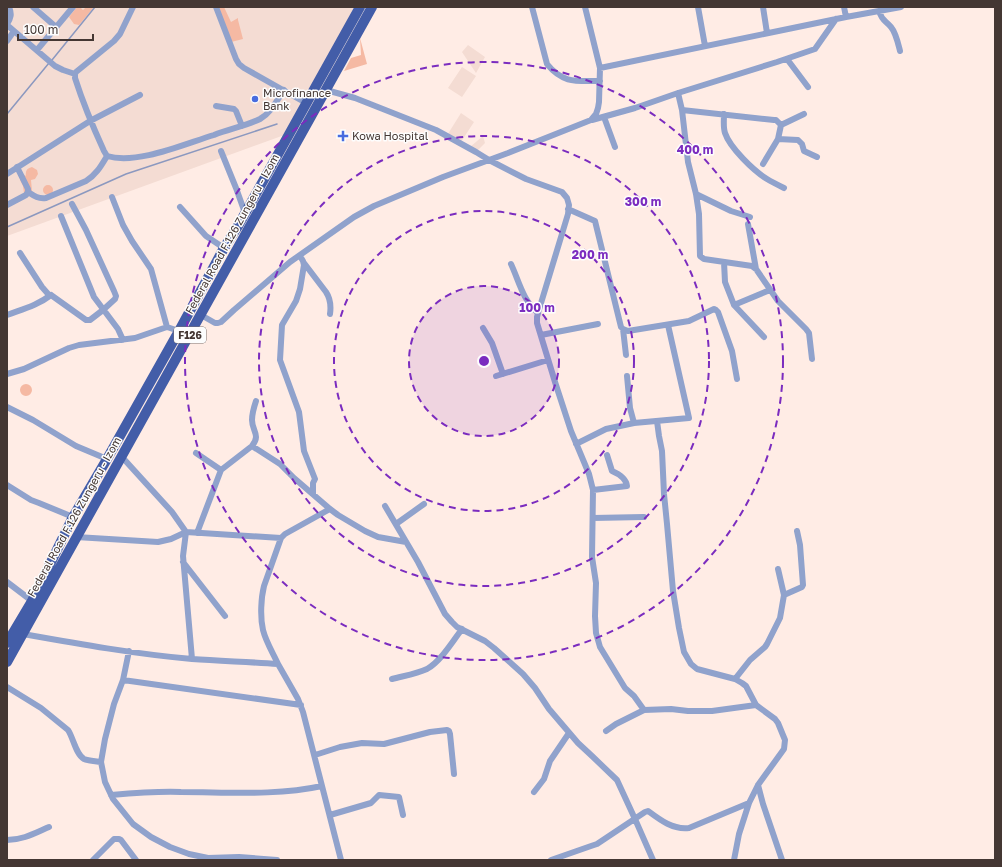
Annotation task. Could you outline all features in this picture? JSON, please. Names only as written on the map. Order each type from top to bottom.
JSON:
[{"type":"main road","name":"Federal Road F.126 Zungeru - Izom","points":[[7,642],[32,601],[73,518],[360,7]]},
{"type":"main road","name":"Federal Road F.126 Zungeru - Izom","points":[[7,662],[372,7]]},
{"type":"main road","points":[[238,226],[247,232]]},
{"type":"street","points":[[9,7],[11,14],[7,25],[55,66],[75,74]]},
{"type":"street","points":[[33,7],[56,27]]},
{"type":"street","points":[[37,50],[72,7]]},
{"type":"street","points":[[107,156],[81,98],[75,74],[120,34],[133,7]]},
{"type":"street","points":[[216,7],[239,64],[306,103]]},
{"type":"street","points":[[532,7],[547,64],[551,69],[557,74],[570,80],[600,80]]},
{"type":"street","points":[[585,7],[600,68],[598,108],[596,114],[591,120]]},
{"type":"street","points":[[698,7],[705,46]]},
{"type":"street","points":[[763,7],[767,33]]},
{"type":"street","points":[[844,7],[846,17]]},
{"type":"street","points":[[600,68],[901,7]]},
{"type":"street","points":[[879,11],[881,18],[891,27],[900,52]]},
{"type":"street","points":[[200,315],[214,323],[222,322],[268,281],[300,256],[354,217],[374,206],[443,177],[591,120],[635,108],[787,59],[816,48],[836,19]]},
{"type":"street","points":[[7,40],[14,31]]},
{"type":"street","points":[[787,59],[808,87]]},
{"type":"street","points":[[107,156],[123,158],[140,157],[169,150],[242,126],[265,116],[284,90]]},
{"type":"street","points":[[326,90],[355,98],[436,130],[526,179],[562,192],[567,198],[569,205],[568,214],[538,313],[537,323],[571,431],[589,474],[592,490],[592,557],[596,583],[596,633],[600,647],[625,688],[634,696],[644,710]]},
{"type":"street","points":[[678,93],[682,110],[688,162],[696,194],[699,214],[700,256],[704,259],[752,266],[756,269]]},
{"type":"street","points":[[7,174],[90,121],[140,95]]},
{"type":"street","points":[[216,106],[234,109],[242,126]]},
{"type":"street","points":[[682,110],[776,120],[781,125]]},
{"type":"street","points":[[724,114],[725,134],[733,148],[753,169],[767,179],[784,188]]},
{"type":"street","points":[[781,125],[804,114]]},
{"type":"street","points":[[604,116],[615,147]]},
{"type":"street","points":[[763,164],[778,139],[781,125]]},
{"type":"street","points":[[778,139],[798,140],[802,144],[804,151],[818,157]]},
{"type":"street","points":[[221,151],[245,213]]},
{"type":"street","points":[[28,192],[37,197],[46,198],[86,181],[96,174],[107,156]]},
{"type":"street","points":[[7,205],[26,196],[28,192],[18,167]]},
{"type":"street","points":[[696,194],[731,211],[750,217]]},
{"type":"street","points":[[112,197],[123,225],[153,274],[167,326]]},
{"type":"street","points":[[20,253],[42,287],[49,295],[86,320],[90,320],[115,299],[116,296],[86,230],[72,204]]},
{"type":"street","points":[[180,207],[206,236],[224,248]]},
{"type":"street","points":[[568,209],[595,221],[621,327],[623,329],[626,355]]},
{"type":"street","points":[[61,216],[94,297],[118,329],[122,340]]},
{"type":"street","points":[[748,224],[756,269],[778,301],[809,333],[812,359]]},
{"type":"street","points":[[300,256],[328,295],[330,314]]},
{"type":"street","points":[[724,262],[725,282],[734,305],[764,337]]},
{"type":"street","points":[[304,263],[298,296],[282,327],[280,360],[299,412],[304,452],[315,479],[313,482],[313,494]]},
{"type":"street","points":[[511,264],[525,298],[531,308],[538,313]]},
{"type":"street","points":[[734,305],[770,290]]},
{"type":"street","points":[[7,314],[30,307],[51,295]]},
{"type":"street","points":[[623,329],[628,331],[689,321],[714,309],[718,312],[732,351],[737,378]]},
{"type":"street","points":[[541,335],[598,324]]},
{"type":"street","points":[[576,444],[606,430],[634,423],[689,418],[668,325]]},
{"type":"street","points":[[7,374],[24,369],[80,345],[140,337],[167,326],[179,330]]},
{"type":"street","points":[[483,328],[492,342],[503,374]]},
{"type":"street","points":[[496,376],[548,360]]},
{"type":"street","points":[[628,376],[630,408],[634,423]]},
{"type":"street","points":[[197,533],[221,470],[255,443],[256,434],[252,422],[256,401]]},
{"type":"street","points":[[7,407],[33,420],[76,446],[107,459]]},
{"type":"street","points":[[657,421],[658,436],[662,451],[664,494],[668,524],[673,591],[684,652],[691,664],[697,669],[735,679],[746,686],[756,705],[778,723],[785,740],[784,749],[758,785],[749,803],[739,834],[734,860]]},
{"type":"street","points":[[252,446],[280,464],[330,509],[365,531],[378,537],[406,542]]},
{"type":"street","points":[[196,452],[221,470]]},
{"type":"street","points":[[592,490],[627,486],[624,478],[612,471],[607,455]]},
{"type":"street","points":[[122,457],[172,512],[186,532],[182,556],[192,659]]},
{"type":"street","points":[[7,485],[31,500],[39,502],[73,518]]},
{"type":"street","points":[[396,524],[424,504]]},
{"type":"street","points":[[385,506],[445,614],[452,622],[462,629],[485,641],[523,674],[569,733],[616,780],[653,860]]},
{"type":"street","points":[[330,509],[285,534],[281,538],[262,593],[261,622],[267,642],[301,705],[341,860]]},
{"type":"street","points":[[593,518],[644,517]]},
{"type":"street","points":[[784,595],[802,587],[803,585],[804,580],[797,531]]},
{"type":"street","points":[[76,537],[158,542],[171,539],[186,532],[281,538]]},
{"type":"street","points":[[183,562],[225,616]]},
{"type":"street","points":[[735,679],[750,660],[768,644],[780,618],[784,595],[778,569]]},
{"type":"street","points":[[7,582],[32,601]]},
{"type":"street","points":[[392,679],[418,673],[430,667],[444,654],[462,629]]},
{"type":"street","points":[[23,634],[106,648],[192,659],[278,664]]},
{"type":"street","points":[[129,651],[123,680],[114,704],[105,739],[101,762],[105,782],[111,795],[133,824],[151,837],[170,847],[189,854],[208,858],[239,857],[278,860]]},
{"type":"street","points":[[123,680],[301,705]]},
{"type":"street","points":[[7,688],[41,708],[68,730],[82,757],[101,762]]},
{"type":"street","points":[[606,731],[616,724],[644,710],[671,709],[712,711],[756,705]]},
{"type":"street","points":[[315,755],[340,747],[362,743],[384,744],[430,732],[447,730],[450,734],[454,774]]},
{"type":"street","points":[[534,792],[544,779],[550,761],[569,733]]},
{"type":"street","points":[[758,785],[782,860]]},
{"type":"street","points":[[111,795],[179,792],[276,792],[307,790],[322,786]]},
{"type":"street","points":[[330,815],[371,803],[379,795],[399,797],[403,815]]},
{"type":"street","points":[[551,860],[591,846],[648,811],[674,827],[689,828],[749,803]]},
{"type":"street","points":[[7,839],[15,840],[24,838],[49,827]]},
{"type":"street","points":[[96,859],[114,839],[117,839],[121,840],[136,860]]},
{"type":"shaded area","points":[[7,7],[354,7],[290,133],[7,236]]},
{"type":"shaded area","points":[[77,7],[80,7],[83,10],[86,7],[94,7],[79,25],[74,24],[69,17]]},
{"type":"shaded area","points":[[217,7],[224,7],[231,22],[238,18],[243,39],[231,42]]},
{"type":"shaded area","points":[[360,38],[367,64],[344,71],[351,58],[361,55]]},
{"type":"shaded area","points":[[468,45],[485,57],[476,73],[462,52]]},
{"type":"shaded area","points":[[462,67],[476,76],[462,97],[448,88]]},
{"type":"shaded area","points":[[461,113],[474,122],[459,145],[446,137]]},
{"type":"shaded area","points":[[483,136],[485,143],[475,153],[470,147]]},
{"type":"shaded area","points":[[32,167],[37,170],[38,174],[35,179],[31,180],[32,191],[28,196],[24,193],[20,180],[23,174],[26,176],[26,171]]},
{"type":"shaded area","points":[[46,185],[50,185],[53,190],[50,195],[46,195],[43,192],[43,188]]},
{"type":"shaded area","points":[[24,384],[28,384],[32,390],[28,396],[24,396],[20,392],[20,388]]},
{"type":"waterway","points":[[52,60],[95,7]]},
{"type":"waterway","points":[[7,114],[49,63]]},
{"type":"waterway","points":[[7,227],[126,174],[277,124]]},
{"type":"place","name":"Microfinance Bank","points":[[255,99]]},
{"type":"place","name":"Kowa Hospital","points":[[343,136]]}]
